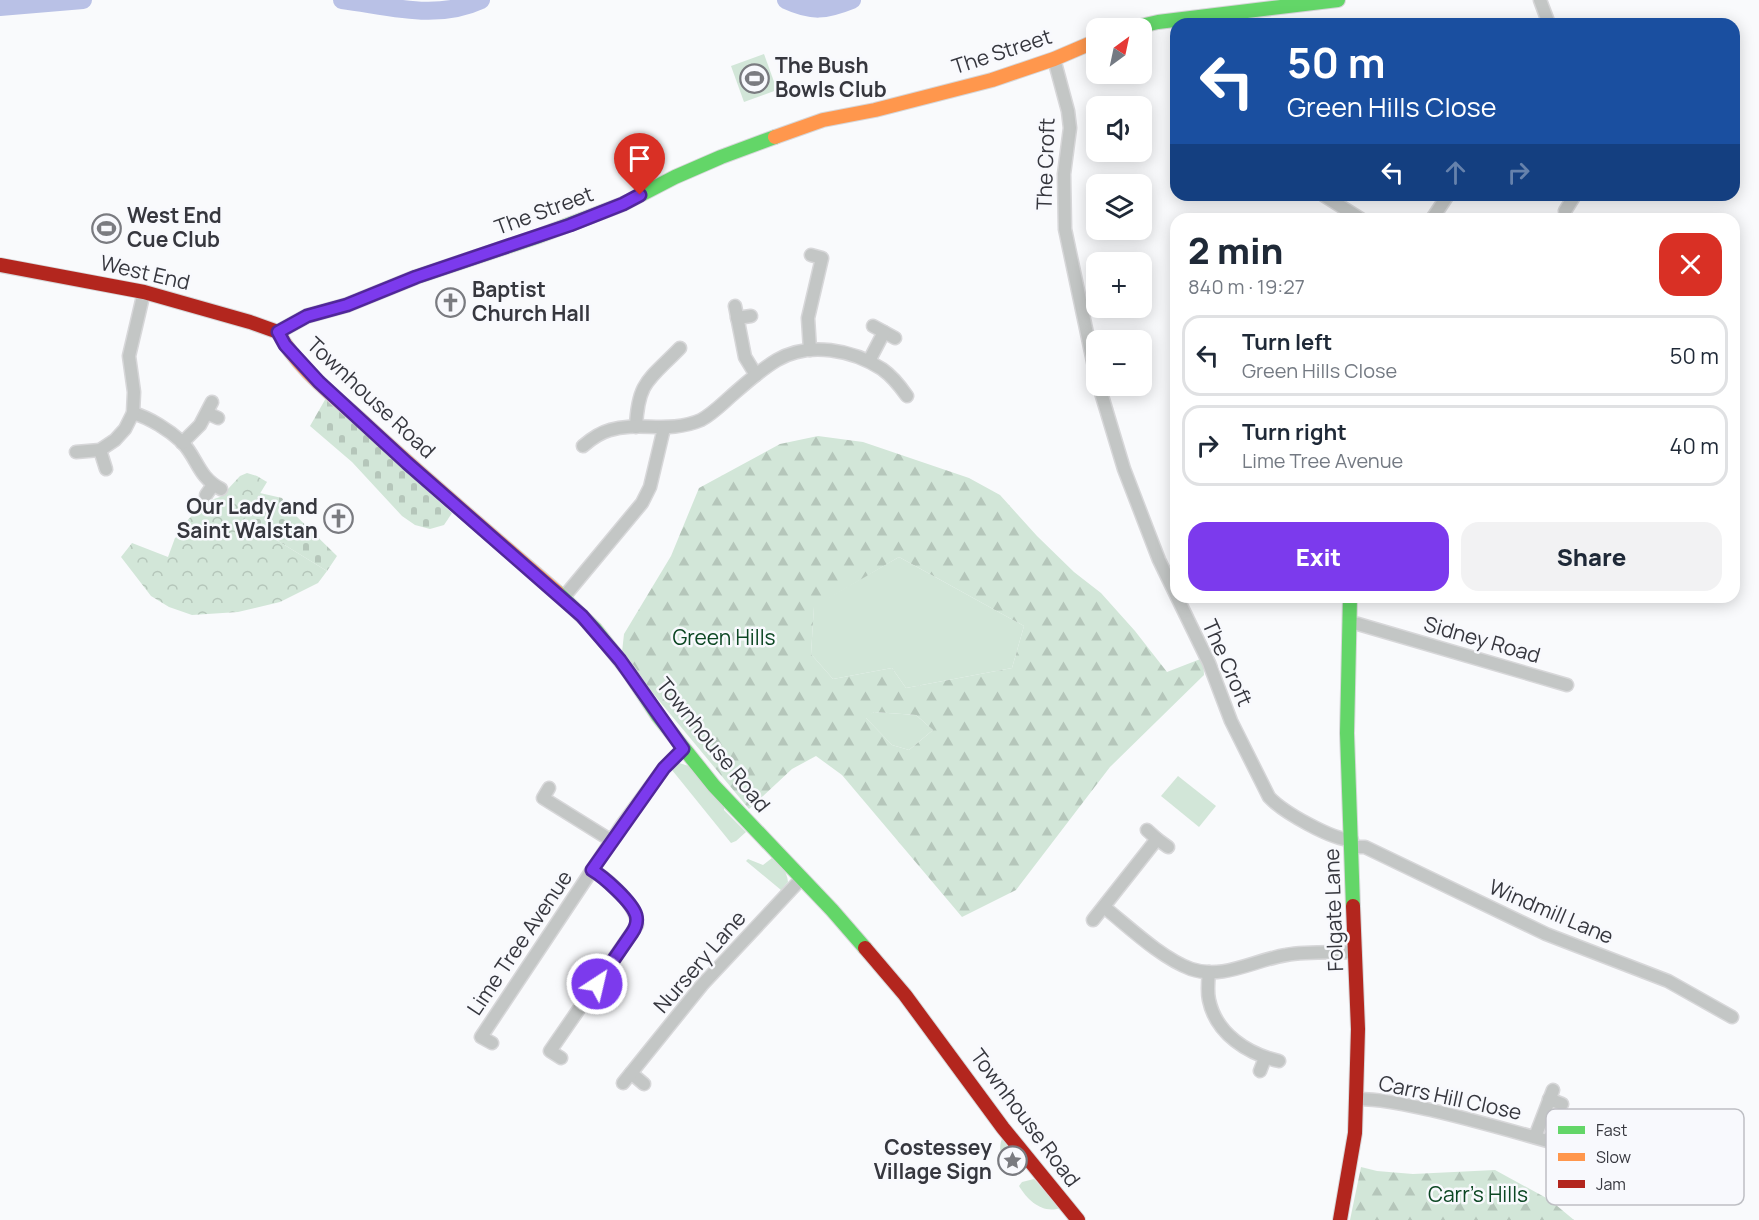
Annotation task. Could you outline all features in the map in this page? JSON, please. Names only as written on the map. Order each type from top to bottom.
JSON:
[{"type":"street","points":[[1191,18],[1338,0]]},
{"type":"street","points":[[1540,0],[1547,18]]},
{"type":"street","points":[[1152,23],[1170,21]]},
{"type":"street","name":"The Street","points":[[278,332],[307,316],[347,305],[416,277],[623,204],[675,177],[806,126],[992,80],[1086,45]]},
{"type":"street","name":"The Croft","points":[[1054,59],[1068,111],[1070,128],[1064,174],[1065,229],[1086,330]]},
{"type":"street","points":[[1332,201],[1352,213]]},
{"type":"street","points":[[1565,211],[1571,201]]},
{"type":"street","points":[[810,350],[808,318],[822,258]]},
{"type":"street","name":"West End","points":[[0,265],[144,292],[278,332]]},
{"type":"street","points":[[76,452],[100,450],[120,434],[133,413],[134,392],[129,356],[144,292]]},
{"type":"street","points":[[751,316],[736,312],[745,357],[756,375]]},
{"type":"street","name":"Townhouse Road","points":[[278,332],[285,345],[319,382],[407,463],[563,598],[601,637],[683,749],[751,827],[832,910],[905,995],[1003,1128],[1078,1220]]},
{"type":"street","points":[[868,361],[884,332]]},
{"type":"street","points":[[583,446],[594,437],[612,429],[682,426],[701,419],[778,359],[810,350],[830,350],[851,354],[868,361],[884,370],[907,396]]},
{"type":"street","points":[[636,428],[636,407],[642,388],[671,351]]},
{"type":"street","name":"The Croft","points":[[1102,396],[1118,450],[1159,560],[1170,583]]},
{"type":"street","points":[[182,443],[212,411]]},
{"type":"street","points":[[133,413],[145,417],[182,443],[213,490]]},
{"type":"street","points":[[563,598],[642,503],[653,479],[664,428]]},
{"type":"street","points":[[100,450],[106,469]]},
{"type":"street","name":"The Croft","points":[[1180,603],[1209,663],[1231,722],[1269,797],[1292,815],[1353,843]]},
{"type":"street","name":"Folgate Lane","points":[[1340,1220],[1352,1159],[1357,1099],[1358,1029],[1347,726],[1350,603]]},
{"type":"street","name":"Sidney Road","points":[[1350,623],[1567,685]]},
{"type":"street","name":"Lime Tree Avenue","points":[[481,1037],[592,870],[664,768],[683,749]]},
{"type":"street","points":[[544,797],[612,842]]},
{"type":"street","points":[[1093,920],[1162,843],[1147,830]]},
{"type":"street","name":"Windmill Lane","points":[[1353,843],[1546,934],[1668,981],[1732,1017]]},
{"type":"street","points":[[561,1058],[550,1052],[637,925],[637,917],[633,908],[603,877],[592,870]]},
{"type":"street","name":"Nursery Lane","points":[[644,1084],[627,1078],[702,985],[802,878]]},
{"type":"street","points":[[1104,907],[1178,963],[1192,969],[1209,972],[1231,970],[1287,954],[1355,952]]},
{"type":"street","points":[[1209,972],[1208,990],[1215,1018],[1229,1035],[1247,1049],[1279,1062]]},
{"type":"street","points":[[1260,1071],[1265,1058]]},
{"type":"street","name":"Carrs Hill Close","points":[[1535,1137],[1551,1095],[1562,1104]]},
{"type":"street","name":"Carrs Hill Close","points":[[1357,1099],[1407,1104],[1484,1122],[1546,1140]]},
{"type":"green space","name":"The Bush Bowls Club","points":[[764,54],[777,90],[744,102],[731,66]]},
{"type":"green space","points":[[326,398],[452,513],[444,525],[430,529],[415,525],[402,516],[352,462],[310,426]]},
{"type":"green space","name":"Green Hills","points":[[818,436],[863,442],[969,478],[1000,495],[1074,572],[1101,593],[1167,672],[1203,658],[1204,675],[1110,767],[1016,890],[962,917],[842,775],[816,756],[792,769],[749,809],[637,674],[622,652],[624,634],[671,556],[699,488],[780,444]],"holes":[[[899,557],[1024,626],[1012,668],[906,688],[892,668],[833,679],[811,654],[814,607]],[[874,712],[916,715],[933,730],[909,750],[892,745],[866,718]]]},
{"type":"green space","points":[[247,473],[267,482],[244,520],[327,571],[318,583],[280,602],[238,612],[192,615],[169,607],[151,596],[121,557],[132,543],[168,557],[175,538],[184,532],[181,527],[205,502],[220,497],[226,488],[228,489],[240,476]]},
{"type":"green space","points":[[260,493],[282,498],[288,508],[337,556],[327,571],[244,520]]},
{"type":"green space","points":[[899,557],[1024,626],[1012,668],[906,688],[892,668],[833,679],[811,654],[814,606]]},
{"type":"green space","points":[[874,712],[916,715],[933,730],[909,750],[892,745],[865,717]]},
{"type":"green space","points":[[676,762],[692,767],[724,803],[724,810],[746,832],[736,841],[731,843],[672,770]]},
{"type":"green space","points":[[1178,776],[1216,806],[1199,827],[1161,796]]},
{"type":"green space","points":[[772,858],[786,874],[788,882],[781,890],[746,861],[748,859],[763,865]]},
{"type":"green space","points":[[1003,1137],[1022,1163],[1022,1168],[1014,1176],[1002,1158],[1000,1147]]},
{"type":"green space","name":"Carr's Hills","points":[[1361,1167],[1377,1171],[1413,1174],[1495,1170],[1546,1198],[1546,1205],[1556,1205],[1574,1220],[1350,1220]]},
{"type":"green space","points":[[1034,1179],[1060,1208],[1042,1208],[1027,1197],[1019,1186],[1022,1182]]},
{"type":"waterway","points":[[0,7],[83,0]]},
{"type":"waterway","points":[[342,0],[430,11],[447,10],[481,0]]},
{"type":"waterway","points":[[786,0],[803,7],[819,9],[852,0]]},
{"type":"traffic: fast","points":[[1191,18],[1338,0]]},
{"type":"traffic: fast","points":[[1152,23],[1170,21]]},
{"type":"traffic: fast","points":[[278,332],[307,316],[347,305],[416,277],[539,236],[623,204],[675,177],[775,137]]},
{"type":"traffic: fast","points":[[557,592],[595,629],[629,672],[658,716],[714,786],[865,948]]},
{"type":"traffic: fast","points":[[1350,603],[1347,733],[1353,906]]},
{"type":"traffic: slow","points":[[775,137],[823,120],[875,110],[992,80],[1086,45]]},
{"type":"traffic: slow","points":[[278,332],[305,369],[328,391],[557,592]]},
{"type":"traffic: jam","points":[[0,265],[144,292],[278,332]]},
{"type":"traffic: jam","points":[[1340,1220],[1355,1133],[1358,1029],[1353,906]]},
{"type":"traffic: jam","points":[[865,948],[905,995],[1003,1128],[1078,1220]]},
{"type":"place","name":"The Bush Bowls Club","points":[[754,78]]},
{"type":"place","name":"West End Cue Club","points":[[106,228]]},
{"type":"place","name":"Baptist Church Hall","points":[[451,302]]},
{"type":"place","name":"Our Lady and Saint Walstan","points":[[339,519]]},
{"type":"place","name":"Costessey Village Sign","points":[[1013,1160]]},
{"type":"route","points":[[597,984],[637,925],[637,917],[633,908],[603,877],[592,870],[664,768],[683,749],[620,660],[595,629],[319,382],[285,345],[278,332],[307,316],[347,305],[416,277],[570,225],[640,195]]}]
